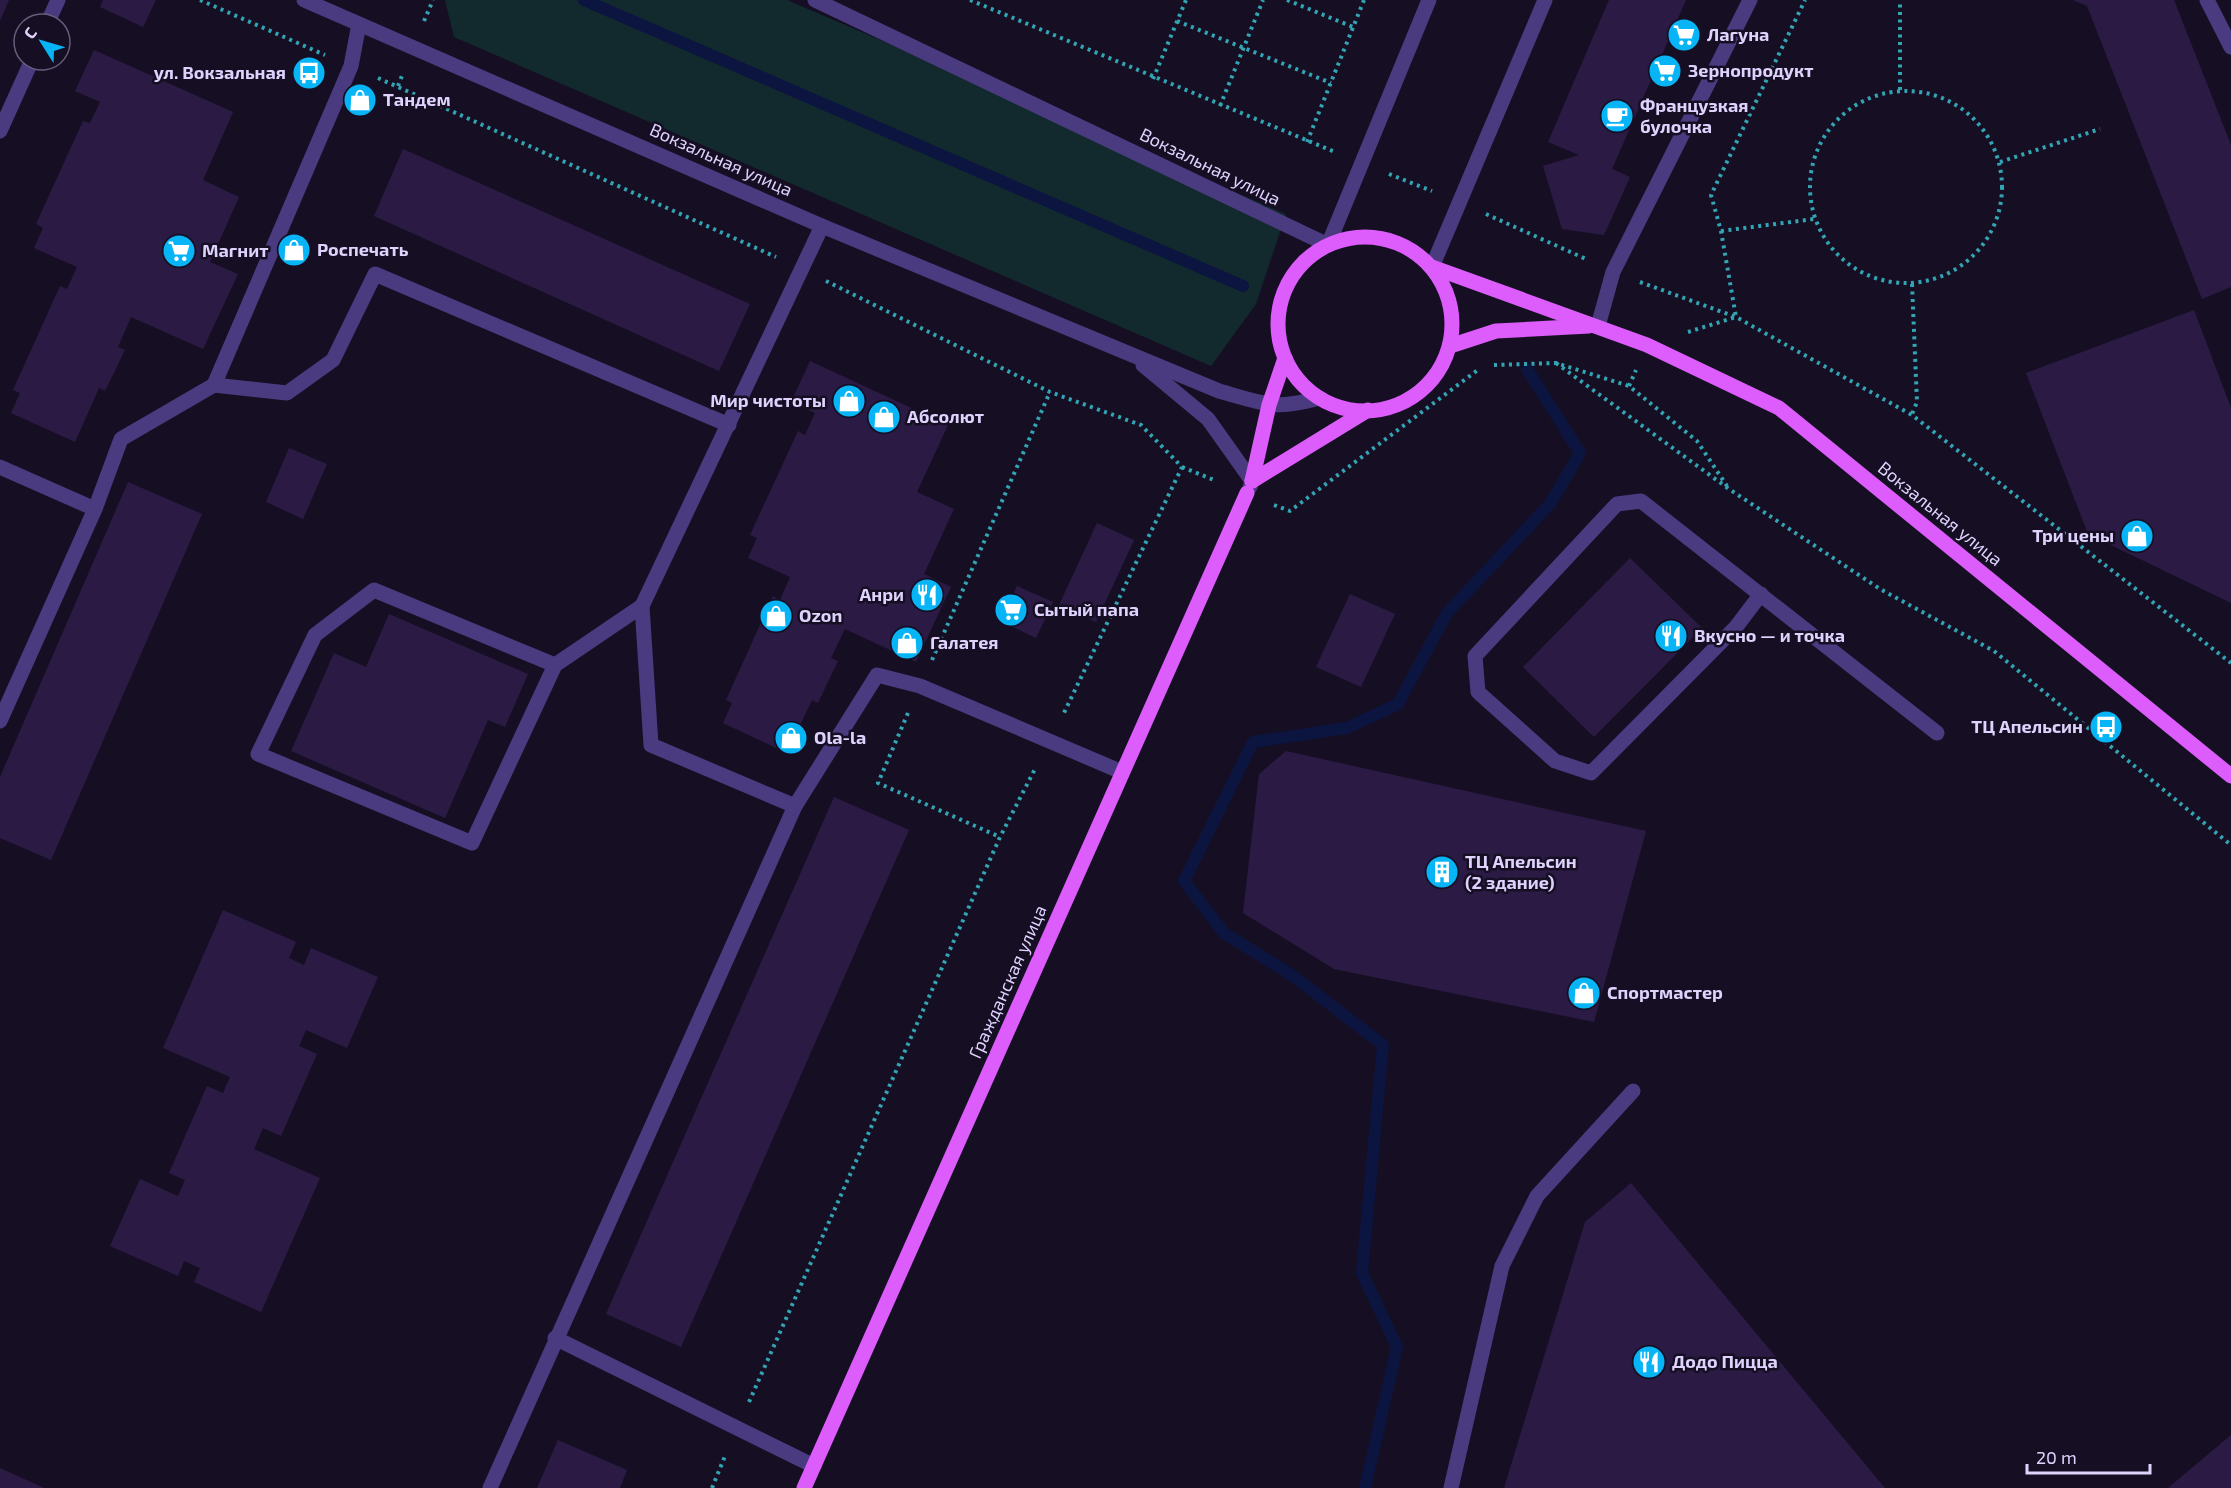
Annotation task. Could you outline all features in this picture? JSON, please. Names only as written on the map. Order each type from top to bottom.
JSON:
[{"type":"main road","name":"Вокзальная улица","points":[[1432,267],[1446,291],[1453,318],[1450,346],[1438,371],[1419,392],[1396,405],[1368,410],[1343,408],[1319,398],[1299,381],[1285,358],[1278,332],[1280,305],[1289,281],[1306,259],[1328,245],[1365,236],[1402,244],[1432,267],[1647,345],[1779,408],[2231,776]]},
{"type":"main road","name":"Вокзальная улица","points":[[1450,346],[1496,331],[1598,326]]},
{"type":"main road","name":"Гражданская улица","points":[[804,1488],[1250,487],[1269,405],[1285,358]]},
{"type":"main road","points":[[1250,487],[1368,410]]},
{"type":"street","name":"Вокзальная улица","points":[[304,0],[822,226],[1219,391],[1269,405],[1290,406],[1319,398]]},
{"type":"street","name":"Вокзальная улица","points":[[815,0],[1328,245]]},
{"type":"street","points":[[1328,245],[1429,0]]},
{"type":"street","points":[[1432,267],[1545,0]]},
{"type":"street","points":[[1598,326],[1613,272],[1750,0]]},
{"type":"street","points":[[2207,0],[2231,47]]},
{"type":"street","points":[[214,385],[351,66],[359,24]]},
{"type":"street","points":[[0,131],[5,107],[25,72]]},
{"type":"street","points":[[795,806],[651,745],[642,606],[822,226]]},
{"type":"street","points":[[0,722],[95,509],[121,439],[214,385],[287,393],[333,360],[375,274],[729,425]]},
{"type":"street","name":"Вокзальная улица","points":[[1124,351],[1208,419],[1250,487]]},
{"type":"street","points":[[0,467],[95,509]]},
{"type":"street","points":[[1761,594],[1736,627],[1591,773],[1556,761],[1478,692],[1475,656],[1617,504],[1641,501],[1761,594],[1937,733]]},
{"type":"street","points":[[555,665],[374,590],[315,636],[258,754],[472,843],[555,665],[642,606]]},
{"type":"street","points":[[490,1488],[555,1338],[795,806],[877,675],[920,686],[1122,772]]},
{"type":"street","points":[[1450,1488],[1502,1266],[1537,1196],[1633,1091]]},
{"type":"street","points":[[555,1338],[814,1466]]},
{"type":"path","points":[[200,0],[803,269],[1050,392],[1141,425],[1182,467],[1103,636],[1000,837],[711,1488]]},
{"type":"path","points":[[970,0],[1153,79],[1460,202],[1613,272],[1736,317],[1912,415],[2231,663]]},
{"type":"path","points":[[1153,79],[1186,0]]},
{"type":"path","points":[[1220,106],[1263,0]]},
{"type":"path","points":[[1287,0],[1300,2],[1353,27]]},
{"type":"path","points":[[1307,142],[1364,0]]},
{"type":"path","points":[[1736,317],[1721,231],[1712,195],[1804,0]]},
{"type":"path","points":[[1900,0],[1900,90]]},
{"type":"path","points":[[1177,21],[1331,83]]},
{"type":"path","points":[[1900,90],[1933,94],[1963,108],[1986,132],[2000,162],[2003,191],[1998,219],[1985,244],[1965,265],[1940,278],[1912,284],[1881,281],[1852,268],[1829,246],[1814,219],[1809,189],[1813,160],[1826,134],[1846,112],[1871,97],[1900,90]]},
{"type":"path","points":[[2000,162],[2100,129]]},
{"type":"path","points":[[1721,231],[1814,219]]},
{"type":"path","points":[[1912,284],[1917,402],[1912,415]]},
{"type":"path","points":[[1629,386],[1647,345],[1736,317]]},
{"type":"path","points":[[1556,363],[1729,489],[1880,589],[1994,651],[2231,845]]},
{"type":"path","points":[[1250,487],[1290,511],[1484,365],[1556,363],[1629,386],[1697,441],[1729,489]]},
{"type":"path","points":[[1000,837],[878,783],[1050,392]]},
{"type":"green space","points":[[445,0],[787,0],[1286,214],[1256,304],[1211,366],[454,37]]},
{"type":"building","points":[[0,0],[9,0],[0,21]]},
{"type":"building","points":[[103,0],[156,0],[143,27],[100,7]]},
{"type":"building","points":[[1609,0],[1686,0],[1612,169],[1630,177],[1604,235],[1562,229],[1543,166],[1579,155],[1548,142]]},
{"type":"building","points":[[2073,0],[2174,0],[2231,145],[2231,287],[2202,299],[2087,6]]},
{"type":"building","points":[[94,50],[233,112],[203,180],[239,197],[210,262],[238,274],[203,349],[131,317],[118,347],[125,350],[105,391],[99,388],[75,442],[11,413],[20,393],[13,390],[60,286],[67,289],[77,267],[34,248],[43,228],[36,224],[83,121],[90,123],[100,102],[75,91]]},
{"type":"building","points":[[403,149],[750,304],[719,371],[374,216]]},
{"type":"building","points":[[2194,310],[2231,408],[2231,603],[2088,534],[2026,373]]},
{"type":"building","points":[[810,361],[948,425],[917,492],[954,509],[924,574],[951,587],[916,662],[845,629],[831,658],[838,661],[818,703],[812,700],[787,753],[723,723],[732,703],[726,700],[773,596],[780,600],[790,577],[748,558],[757,538],[750,535],[798,431],[805,435],[815,413],[791,402]]},
{"type":"building","points":[[289,448],[327,464],[303,519],[266,502]]},
{"type":"building","points":[[128,482],[202,514],[51,860],[0,838],[0,777]]},
{"type":"building","points":[[1097,523],[1134,540],[1096,622],[1059,605]]},
{"type":"building","points":[[1630,558],[1702,628],[1594,737],[1523,667]]},
{"type":"building","points":[[1017,586],[1053,602],[1036,638],[1000,621]]},
{"type":"building","points":[[1350,594],[1395,614],[1361,687],[1316,667]]},
{"type":"building","points":[[389,614],[528,674],[505,727],[488,720],[445,818],[291,751],[334,653],[366,667]]},
{"type":"building","name":"ТЦ Апельсин (2 здание)","points":[[1286,751],[1646,831],[1594,1022],[1334,969],[1243,913],[1259,774]]},
{"type":"building","points":[[834,797],[909,830],[681,1347],[606,1314]]},
{"type":"building","points":[[223,910],[296,942],[289,958],[304,965],[311,948],[378,977],[347,1048],[306,1030],[299,1046],[317,1054],[281,1136],[263,1128],[254,1149],[320,1178],[261,1312],[194,1282],[200,1268],[184,1261],[178,1276],[110,1246],[140,1179],[178,1196],[185,1180],[169,1173],[207,1086],[223,1093],[230,1077],[163,1048]]},
{"type":"building","points":[[1631,1183],[1885,1488],[1504,1488],[1585,1222]]},
{"type":"building","points":[[2231,1435],[2231,1488],[2168,1488]]},
{"type":"building","points":[[558,1440],[627,1470],[620,1488],[537,1488]]},
{"type":"building","points":[[0,1468],[44,1488],[0,1488]]},
{"type":"waterway","points":[[584,0],[1243,286]]},
{"type":"waterway","points":[[1365,1488],[1397,1347],[1362,1273],[1383,1045],[1293,976],[1224,933],[1184,881],[1253,742],[1347,728],[1398,704],[1447,613],[1550,504],[1580,453],[1527,369]]},
{"type":"place","name":"Лагуна","points":[[1684,35]]},
{"type":"place","name":"Зернопродукт","points":[[1665,71]]},
{"type":"place","name":"ул. Вокзальная","points":[[309,73]]},
{"type":"place","name":"Тандем","points":[[360,100]]},
{"type":"place","name":"Французкая булочка","points":[[1617,116]]},
{"type":"place","name":"Роспечать","points":[[294,250]]},
{"type":"place","name":"Магнит","points":[[179,251]]},
{"type":"place","name":"Мир чистоты","points":[[849,401]]},
{"type":"place","name":"Абсолют","points":[[884,417]]},
{"type":"place","name":"Три цены","points":[[2137,536]]},
{"type":"place","name":"Анри","points":[[927,595]]},
{"type":"place","name":"Сытый папа","points":[[1011,610]]},
{"type":"place","name":"Ozon","points":[[776,616]]},
{"type":"place","name":"Вкусно — и точка","points":[[1671,636]]},
{"type":"place","name":"Галатея","points":[[907,643]]},
{"type":"place","name":"ТЦ Апельсин","points":[[2106,727]]},
{"type":"place","name":"Ola-la","points":[[791,738]]},
{"type":"place","name":"ТЦ Апельсин (2 здание)","points":[[1442,872]]},
{"type":"place","name":"Спортмастер","points":[[1584,993]]},
{"type":"place","name":"Додо Пицца","points":[[1649,1362]]}]
